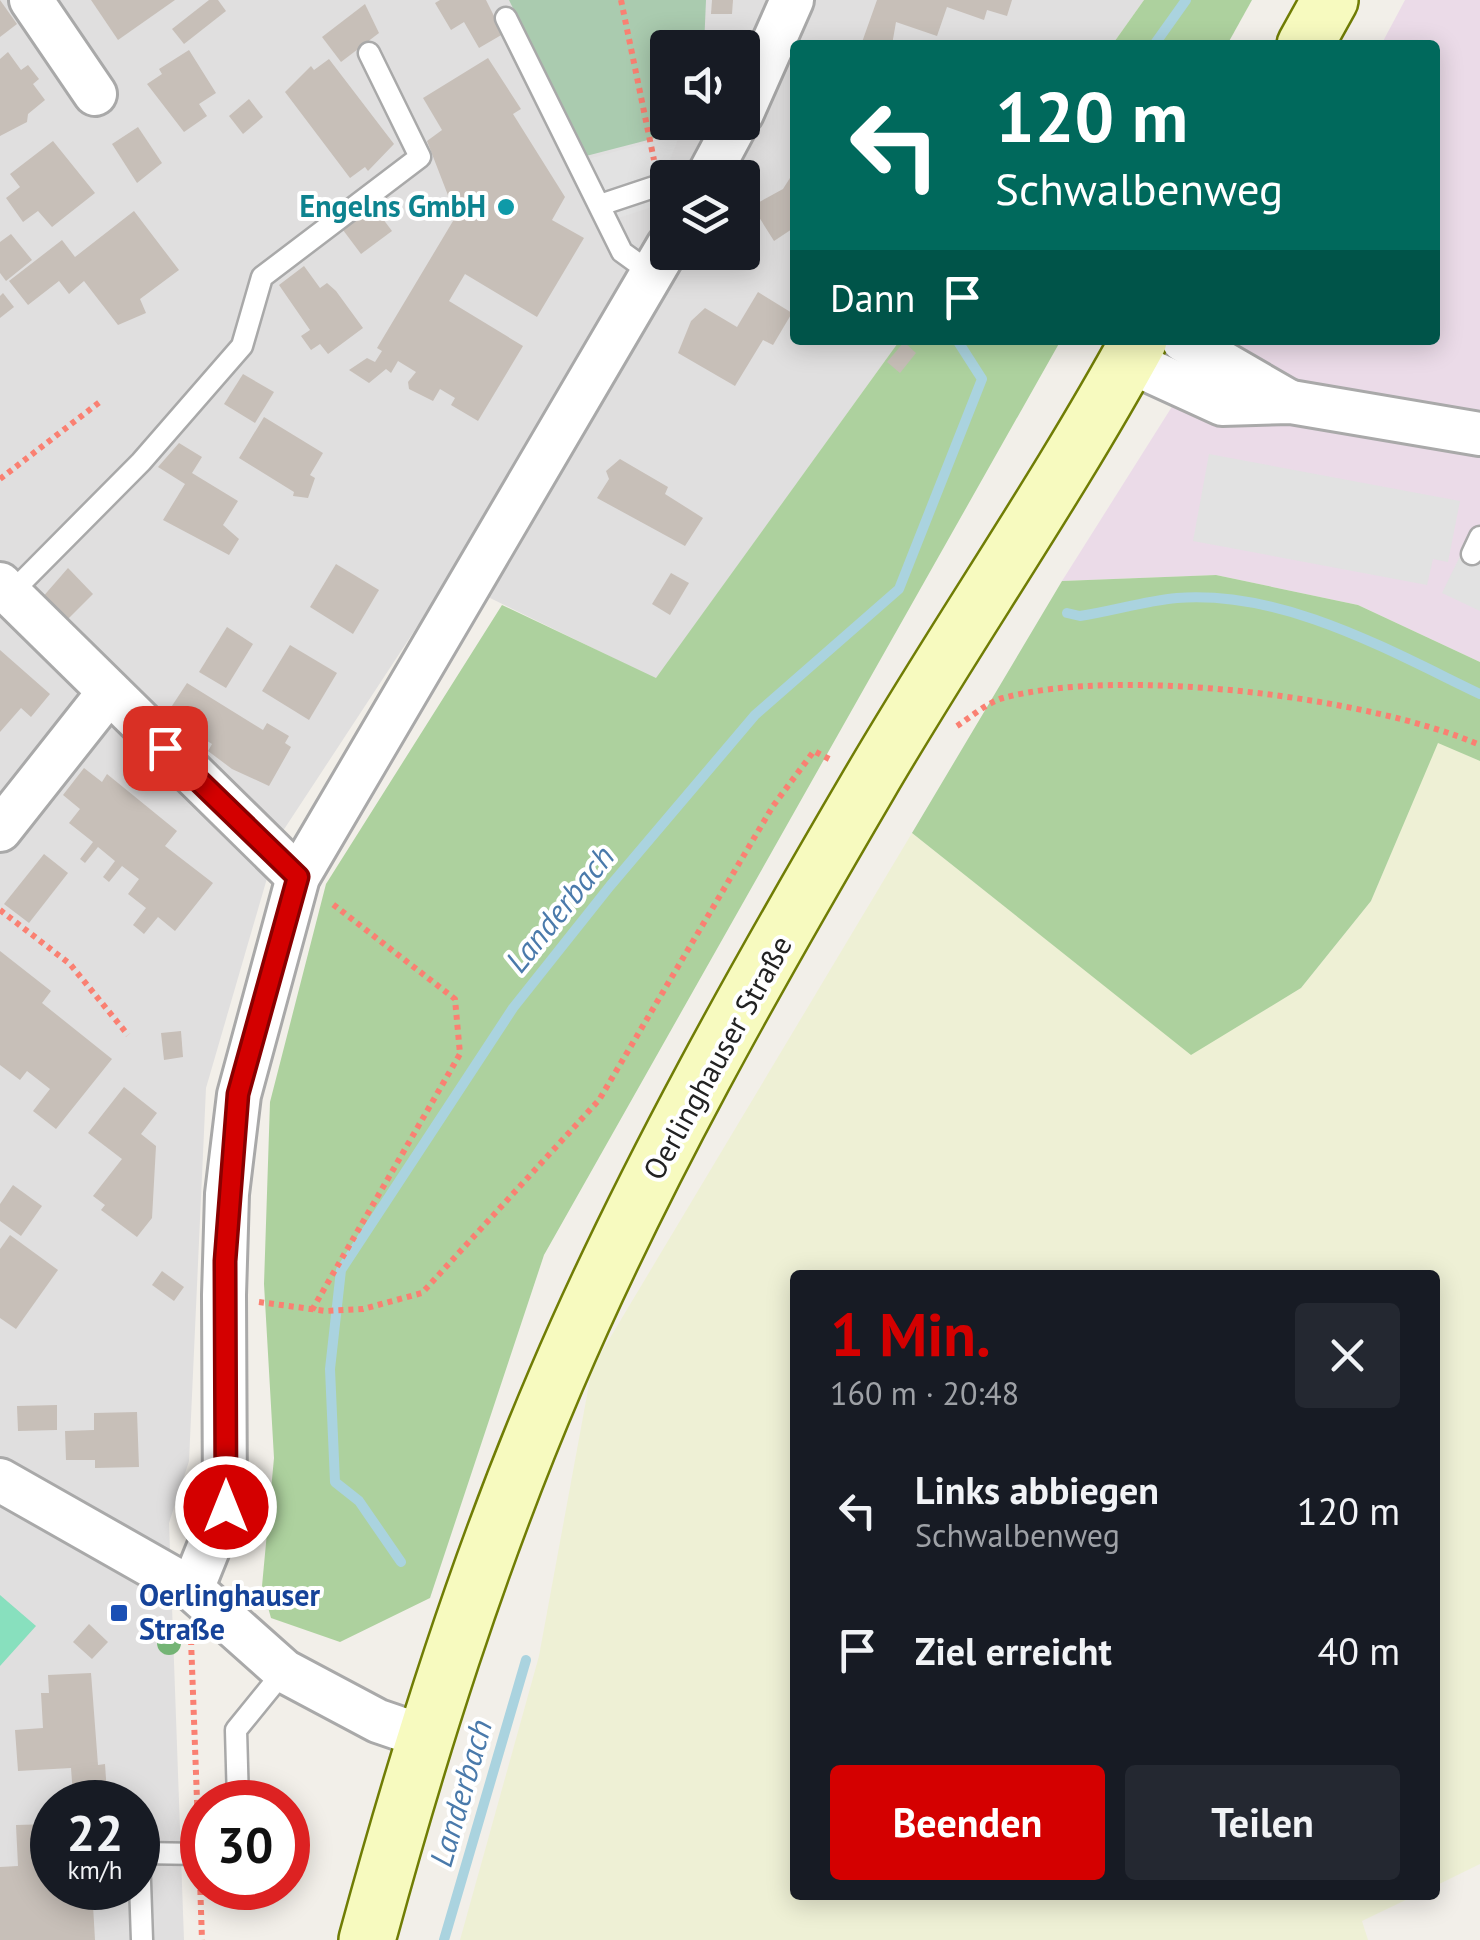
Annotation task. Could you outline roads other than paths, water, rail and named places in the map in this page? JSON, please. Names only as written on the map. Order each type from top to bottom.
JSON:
[{"type":"main road","points":[[1308,40],[1330,0]]},
{"type":"main road","name":"Oerlinghauser Straße","points":[[367,1940],[422,1736],[505,1507],[592,1301],[663,1156],[870,781],[1134,350]]},
{"type":"street","points":[[31,0],[94,94]]},
{"type":"street","points":[[760,72],[792,0]]},
{"type":"street","points":[[192,1589],[226,1507],[224,1295],[227,1194],[238,1094],[298,877],[653,270]]},
{"type":"street","points":[[1191,345],[1290,402]]},
{"type":"street","points":[[1134,350],[1222,404],[1290,402],[1480,434]]},
{"type":"street","points":[[3,593],[298,877]]},
{"type":"street","points":[[0,830],[109,692]]},
{"type":"street","points":[[0,1480],[192,1589],[284,1671],[378,1720],[422,1736]]},
{"type":"lane","points":[[506,18],[622,252],[650,258]]},
{"type":"lane","points":[[3,593],[142,462],[242,346],[262,277],[420,157],[369,53]]},
{"type":"lane","points":[[600,204],[650,188]]},
{"type":"lane","points":[[237,1780],[236,1730],[284,1671]]},
{"type":"lane","points":[[142,1940],[139,1853],[180,1854]]},
{"type":"waterway","name":"Landerbach","points":[[1158,40],[1186,0]]},
{"type":"waterway","name":"Landerbach","points":[[401,1562],[359,1501],[335,1482],[330,1369],[341,1270],[513,1008],[610,886],[755,715],[899,589],[982,379],[960,345]]},
{"type":"waterway","points":[[1067,613],[1080,616],[1177,598],[1257,603],[1334,626],[1480,694]]},
{"type":"waterway","name":"Landerbach","points":[[444,1940],[526,1660]]},
{"type":"place","name":"Engelns GmbH","points":[[506,207]]},
{"type":"place","name":"Oerlinghauser Straße","points":[[119,1613]]}]
